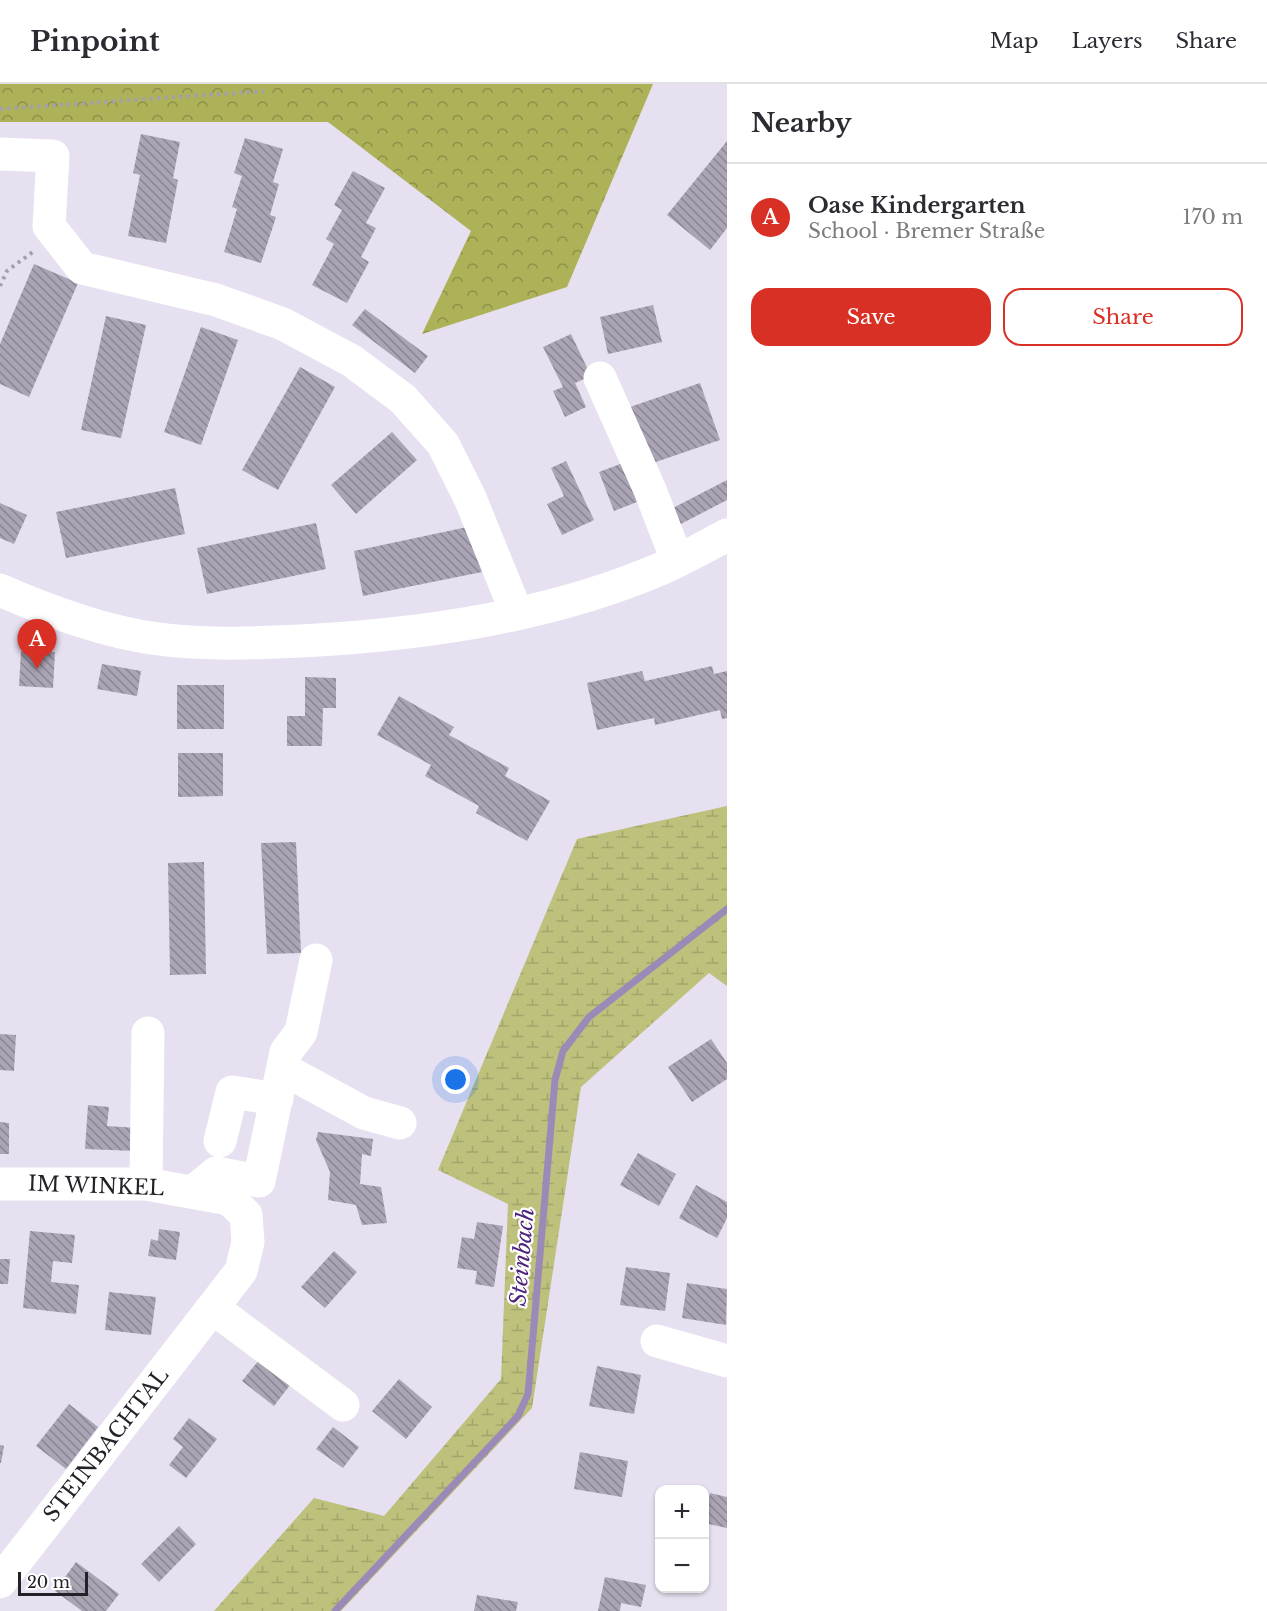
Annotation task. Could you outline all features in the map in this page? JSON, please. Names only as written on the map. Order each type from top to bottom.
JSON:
[{"type":"street","points":[[0,154],[53,156],[53,230],[82,268],[216,300],[283,324],[352,362],[404,399],[443,444],[470,498],[517,614]]},
{"type":"street","points":[[600,378],[650,490],[677,560]]},
{"type":"street","points":[[0,590],[97,626],[151,638],[204,642],[278,642],[363,637],[469,623],[517,614],[594,592],[657,570],[727,535]]},
{"type":"street","points":[[193,1192],[216,1173],[259,1181],[286,1052],[301,1032],[316,960]]},
{"type":"street","points":[[146,1184],[148,1033]]},
{"type":"street","points":[[220,1141],[232,1092],[280,1084],[400,1123]]},
{"type":"street","name":"IM WINKEL","points":[[0,1184],[146,1184],[193,1192]]},
{"type":"street","name":"STEINBACHTAL","points":[[0,1582],[241,1271],[248,1242],[246,1215],[229,1199],[193,1192]]},
{"type":"street","points":[[213,1308],[343,1405]]},
{"type":"street","points":[[657,1341],[727,1361]]},
{"type":"path","points":[[0,109],[264,91]]},
{"type":"path","points":[[0,286],[8,271],[53,230]]},
{"type":"green space","points":[[0,84],[653,84],[567,287],[422,334],[471,231],[328,122],[0,122]]},
{"type":"green space","points":[[727,806],[727,986],[709,973],[581,1087],[532,1408],[341,1611],[214,1611],[314,1498],[384,1516],[501,1379],[508,1204],[438,1170],[577,839]]},
{"type":"building","points":[[141,134],[180,142],[173,178],[178,180],[166,243],[128,236],[140,175],[133,173]]},
{"type":"building","points":[[245,138],[283,149],[273,182],[279,184],[270,215],[276,217],[261,263],[224,252],[237,209],[232,207],[242,176],[234,173]]},
{"type":"building","points":[[727,141],[727,228],[710,250],[667,215]]},
{"type":"building","points":[[353,171],[385,188],[366,223],[376,228],[361,257],[369,262],[347,303],[312,285],[334,244],[326,239],[342,210],[334,205]]},
{"type":"building","points":[[34,264],[78,283],[29,397],[0,384],[0,344]]},
{"type":"building","points":[[653,305],[662,342],[608,354],[600,317]]},
{"type":"building","points":[[365,309],[428,356],[415,373],[352,325]]},
{"type":"building","points":[[106,316],[146,325],[121,438],[81,430]]},
{"type":"building","points":[[201,327],[238,340],[201,445],[164,432]]},
{"type":"building","points":[[571,334],[591,376],[575,383],[586,407],[565,417],[553,391],[563,387],[543,347]]},
{"type":"building","points":[[300,367],[335,387],[278,490],[242,470]]},
{"type":"building","points":[[700,383],[720,440],[647,465],[627,408]]},
{"type":"building","points":[[392,432],[417,460],[356,514],[331,485]]},
{"type":"building","points":[[566,461],[594,520],[562,535],[547,504],[564,496],[551,468]]},
{"type":"building","points":[[628,461],[642,500],[614,511],[599,472]]},
{"type":"building","points":[[727,480],[727,500],[679,525],[671,509]]},
{"type":"building","points":[[175,488],[185,534],[66,558],[56,512]]},
{"type":"building","points":[[0,503],[27,515],[14,544],[0,538]]},
{"type":"building","points":[[316,523],[326,569],[207,594],[197,548]]},
{"type":"building","points":[[472,526],[482,572],[363,596],[354,551]]},
{"type":"building","points":[[21,651],[55,652],[53,688],[19,686]]},
{"type":"building","points":[[102,664],[141,671],[137,696],[97,689]]},
{"type":"building","points":[[712,666],[714,674],[727,671],[727,718],[722,719],[720,710],[655,725],[654,718],[597,730],[587,683],[642,671],[645,681]]},
{"type":"building","points":[[305,677],[336,678],[336,708],[323,708],[322,746],[287,746],[287,716],[305,716]]},
{"type":"building","points":[[177,685],[224,685],[224,729],[177,729]]},
{"type":"building","points":[[399,696],[454,727],[449,735],[509,768],[505,776],[550,801],[527,841],[476,813],[479,806],[425,776],[431,765],[377,735]]},
{"type":"building","points":[[178,753],[223,753],[223,796],[178,797]]},
{"type":"building","points":[[296,842],[301,953],[267,954],[261,843]]},
{"type":"building","points":[[204,862],[206,974],[170,975],[168,863]]},
{"type":"building","points":[[0,1034],[16,1035],[14,1071],[0,1070]]},
{"type":"building","points":[[711,1039],[727,1063],[727,1079],[692,1102],[668,1067]]},
{"type":"building","points":[[88,1105],[109,1107],[107,1126],[138,1128],[136,1151],[85,1149]]},
{"type":"building","points":[[0,1122],[9,1123],[9,1154],[0,1154]]},
{"type":"building","points":[[318,1132],[373,1139],[371,1156],[362,1154],[360,1184],[381,1187],[387,1223],[362,1225],[356,1205],[328,1200],[330,1172],[316,1140]]},
{"type":"building","points":[[638,1153],[676,1174],[659,1206],[620,1185]]},
{"type":"building","points":[[696,1185],[727,1202],[727,1218],[717,1238],[679,1218]]},
{"type":"building","points":[[477,1222],[503,1226],[494,1287],[475,1284],[477,1271],[457,1268],[462,1237],[474,1239]]},
{"type":"building","points":[[159,1229],[180,1232],[176,1260],[148,1256],[151,1239],[158,1241]]},
{"type":"building","points":[[30,1231],[75,1235],[72,1263],[53,1261],[51,1282],[79,1285],[76,1314],[23,1308]]},
{"type":"building","points":[[334,1251],[357,1272],[325,1308],[301,1287]]},
{"type":"building","points":[[0,1259],[10,1259],[8,1284],[0,1284]]},
{"type":"building","points":[[626,1267],[670,1273],[665,1311],[620,1305]]},
{"type":"building","points":[[687,1283],[727,1289],[726,1325],[682,1318]]},
{"type":"building","points":[[109,1292],[156,1297],[151,1335],[105,1330]]},
{"type":"building","points":[[259,1360],[290,1385],[274,1406],[242,1381]]},
{"type":"building","points":[[597,1366],[641,1375],[634,1414],[589,1406]]},
{"type":"building","points":[[399,1379],[432,1407],[406,1439],[372,1411]]},
{"type":"building","points":[[69,1404],[98,1427],[66,1469],[36,1446]]},
{"type":"building","points":[[189,1418],[217,1439],[186,1478],[169,1465],[183,1447],[173,1439]]},
{"type":"building","points":[[333,1427],[359,1447],[343,1468],[316,1449]]},
{"type":"building","points":[[0,1445],[4,1446],[1,1463],[0,1463]]},
{"type":"building","points":[[580,1452],[628,1461],[622,1497],[574,1489]]},
{"type":"building","points":[[710,1493],[727,1497],[727,1528],[709,1524]]},
{"type":"building","points":[[179,1526],[196,1544],[159,1582],[141,1564]]},
{"type":"building","points":[[76,1562],[119,1594],[106,1611],[82,1611],[55,1591]]},
{"type":"building","points":[[605,1577],[646,1585],[641,1607],[621,1603],[620,1611],[598,1611]]},
{"type":"building","points":[[477,1595],[518,1602],[516,1611],[474,1611]]},
{"type":"waterway","name":"Steinbach","points":[[335,1611],[518,1416],[528,1394],[555,1080],[563,1051],[589,1017],[727,909]]},
{"type":"place","name":"Oase Kindergarten","points":[[37,669]]}]
